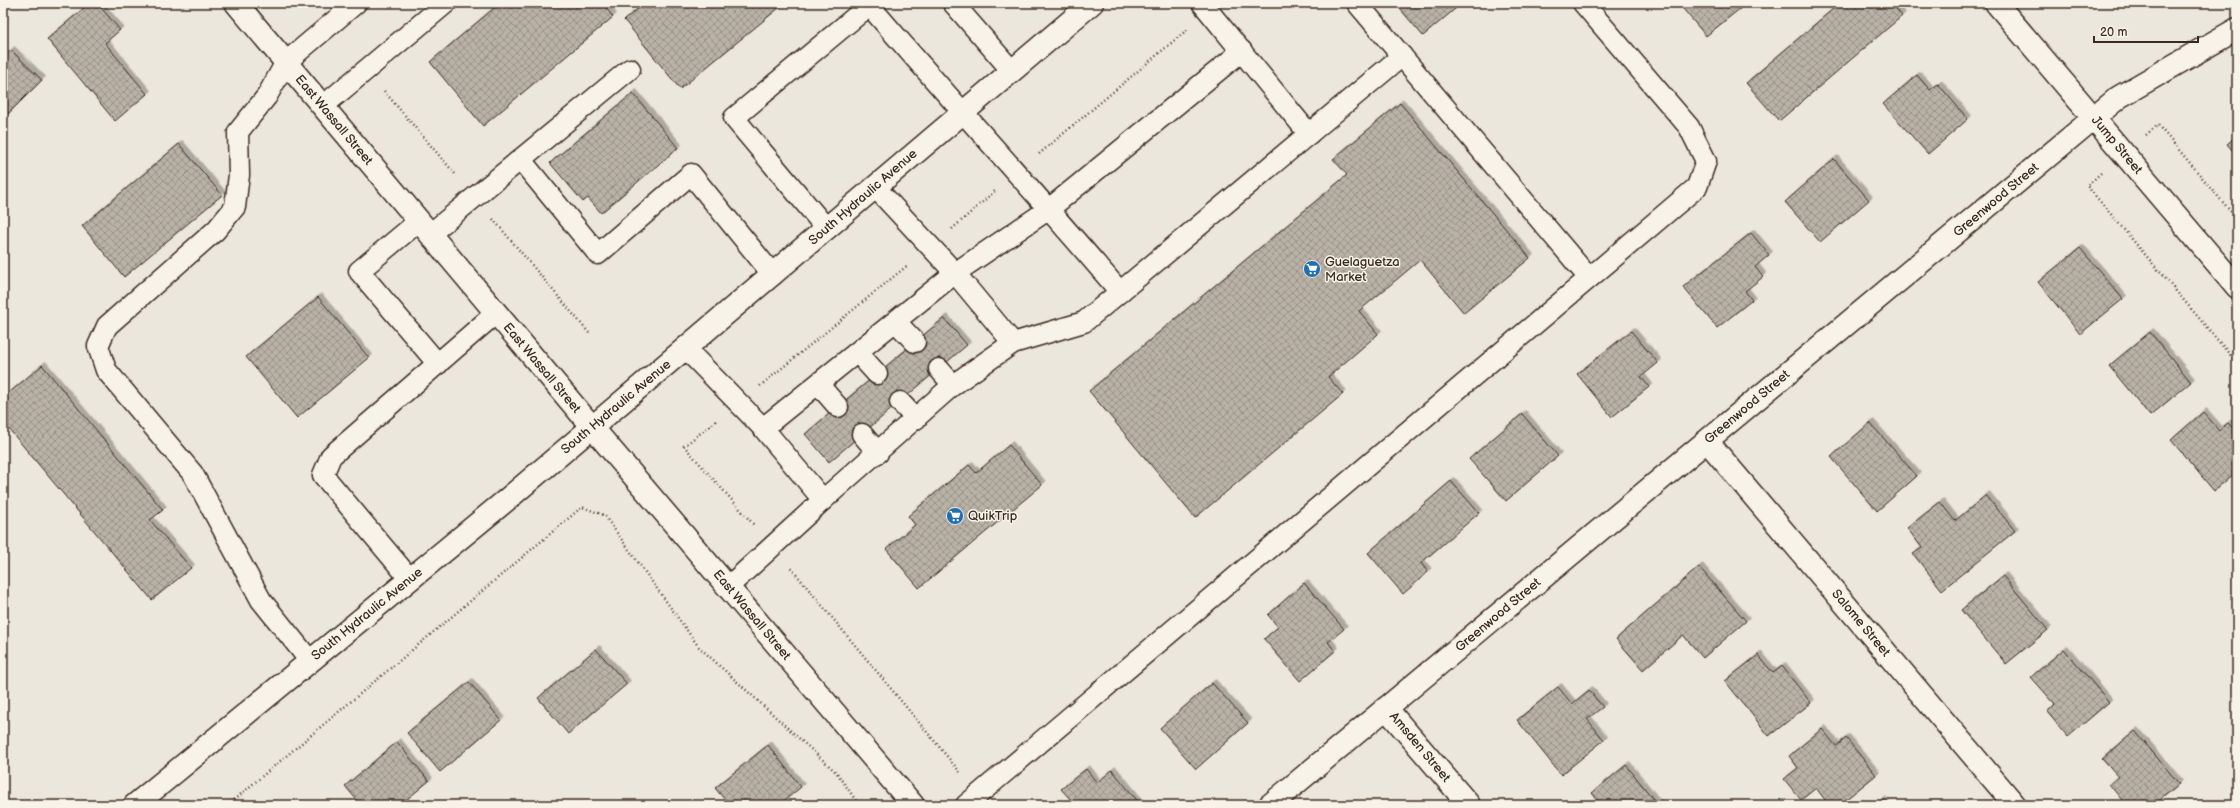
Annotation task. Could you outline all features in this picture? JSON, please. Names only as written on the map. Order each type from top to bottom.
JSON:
[{"type":"street","name":"East Wassall Street","points":[[236,3],[592,427],[913,805]]},
{"type":"street","name":"Jump Street","points":[[1996,3],[2237,287]]},
{"type":"street","name":"South Hydraulic Avenue","points":[[135,805],[410,579],[774,275],[826,228],[1090,4]]},
{"type":"street","name":"Greenwood Street","points":[[1270,805],[2119,97],[2237,29]]},
{"type":"street","name":"Salome Street","points":[[1707,441],[2015,805]]},
{"type":"street","name":"Amsden Street","points":[[1386,708],[1469,805]]},
{"type":"lane","points":[[310,661],[261,600],[193,474],[106,370],[98,346],[107,326],[216,230],[235,207],[239,175],[238,132],[267,96],[286,62],[356,3]]},
{"type":"lane","points":[[323,106],[446,3]]},
{"type":"lane","points":[[953,3],[1012,71]]},
{"type":"lane","points":[[1202,3],[1309,134]]},
{"type":"lane","points":[[1357,3],[1589,278]]},
{"type":"lane","points":[[966,805],[1697,187],[1706,161],[1689,127],[1584,3]]},
{"type":"lane","points":[[826,228],[734,118],[871,4],[962,113],[1049,209],[1120,292]]},
{"type":"lane","points":[[763,428],[819,385],[955,273],[1049,209],[1242,51]]},
{"type":"lane","points":[[728,587],[823,500],[878,453],[953,385],[1013,343],[1084,322],[1402,56]]},
{"type":"lane","points":[[438,364],[359,271],[424,227],[475,197],[630,69]]},
{"type":"lane","points":[[521,160],[598,254],[690,174],[774,275]]},
{"type":"lane","points":[[874,188],[955,273],[1013,343]]},
{"type":"lane","points":[[410,579],[323,474],[331,456],[496,313]]},
{"type":"lane","points":[[896,322],[914,342]]},
{"type":"lane","points":[[685,348],[763,428],[823,500]]},
{"type":"lane","points":[[858,353],[877,374]]},
{"type":"lane","points":[[940,368],[953,385]]},
{"type":"lane","points":[[819,385],[838,407]]},
{"type":"lane","points":[[900,402],[916,419]]},
{"type":"lane","points":[[862,434],[878,453]]},
{"type":"path","points":[[366,70],[589,333]]},
{"type":"path","points":[[2237,219],[2158,125],[2086,186],[2237,363]]},
{"type":"path","points":[[228,805],[582,507],[604,515],[699,647],[837,773],[859,805]]},
{"type":"building","points":[[90,3],[97,3],[120,30],[105,43],[147,94],[115,121],[47,39]]},
{"type":"building","points":[[500,3],[602,3],[613,17],[483,126],[430,62]]},
{"type":"building","points":[[645,3],[785,3],[680,89],[624,20]]},
{"type":"building","points":[[1395,3],[1462,3],[1423,36]]},
{"type":"building","points":[[1678,3],[1747,3],[1706,36]]},
{"type":"building","points":[[1840,3],[1891,3],[1902,16],[1779,121],[1746,83]]},
{"type":"building","points":[[11,50],[42,80],[3,119],[3,58]]},
{"type":"building","points":[[1917,75],[1930,90],[1938,84],[1968,119],[1928,154],[1883,104]]},
{"type":"building","points":[[633,93],[678,148],[601,213],[588,198],[583,202],[550,163]]},
{"type":"building","points":[[1400,103],[1530,258],[1464,313],[1420,260],[1359,311],[1378,334],[1328,377],[1343,394],[1195,518],[1089,391],[1347,175],[1333,159]]},
{"type":"building","points":[[2237,136],[2237,156],[2227,144]]},
{"type":"building","points":[[179,144],[222,195],[124,277],[82,226]]},
{"type":"building","points":[[1834,159],[1869,200],[1820,242],[1785,202]]},
{"type":"building","points":[[1751,233],[1769,255],[1755,267],[1763,277],[1745,291],[1752,300],[1717,328],[1683,287]]},
{"type":"building","points":[[2080,248],[2123,299],[2080,334],[2038,282]]},
{"type":"building","points":[[318,297],[369,358],[297,418],[246,357]]},
{"type":"building","points":[[944,318],[967,345],[829,462],[805,434]]},
{"type":"building","points":[[1631,331],[1658,363],[1641,377],[1649,387],[1612,417],[1577,374]]},
{"type":"building","points":[[2150,332],[2191,382],[2150,416],[2109,366]]},
{"type":"building","points":[[42,365],[163,510],[150,520],[191,568],[152,600],[3,422],[3,398]]},
{"type":"building","points":[[2203,412],[2219,430],[2228,423],[2237,433],[2237,471],[2214,491],[2171,440]]},
{"type":"building","points":[[1522,414],[1558,456],[1506,501],[1469,459]]},
{"type":"building","points":[[1870,423],[1917,476],[1877,511],[1831,457]]},
{"type":"building","points":[[1009,445],[1042,485],[919,588],[886,549],[915,525],[908,516],[969,465],[976,473]]},
{"type":"building","points":[[1451,481],[1479,513],[1421,563],[1428,572],[1403,594],[1368,553]]},
{"type":"building","points":[[1986,495],[2015,531],[1942,590],[1913,554],[1922,548],[1907,528],[1940,502],[1955,521]]},
{"type":"building","points":[[1699,567],[1746,621],[1703,658],[1683,635],[1643,670],[1616,639]]},
{"type":"building","points":[[2003,576],[2048,630],[2006,664],[1961,610]]},
{"type":"building","points":[[1304,583],[1344,629],[1328,642],[1335,651],[1300,681],[1264,639],[1278,627],[1268,615]]},
{"type":"building","points":[[596,649],[627,684],[568,734],[538,698]]},
{"type":"building","points":[[2064,649],[2109,702],[2068,737],[2047,712],[2055,704],[2031,677]]},
{"type":"building","points":[[1758,655],[1773,673],[1782,666],[1811,703],[1769,736],[1725,681]]},
{"type":"building","points":[[469,682],[501,720],[440,772],[407,733]]},
{"type":"building","points":[[1212,683],[1248,723],[1196,769],[1160,728]]},
{"type":"building","points":[[1558,687],[1572,704],[1589,690],[1603,707],[1587,719],[1604,740],[1561,775],[1517,720]]},
{"type":"building","points":[[1822,729],[1836,746],[1846,738],[1876,775],[1839,805],[1829,805],[1816,788],[1801,800],[1784,779],[1798,768],[1789,756]]},
{"type":"building","points":[[2135,731],[2179,784],[2154,805],[2126,805],[2109,784],[2118,777],[2102,759]]},
{"type":"building","points":[[397,742],[429,781],[400,805],[361,805],[345,786]]},
{"type":"building","points":[[768,745],[801,787],[779,805],[729,805],[715,788]]},
{"type":"building","points":[[1626,765],[1658,805],[1601,805],[1592,793]]},
{"type":"building","points":[[1086,769],[1097,783],[1112,770],[1141,805],[1065,805],[1071,800],[1061,789]]},
{"type":"building","points":[[1882,800],[1886,805],[1875,805]]},
{"type":"place","name":"Guelaguetza Market","points":[[1312,269]]},
{"type":"place","name":"QuikTrip","points":[[955,516]]}]
